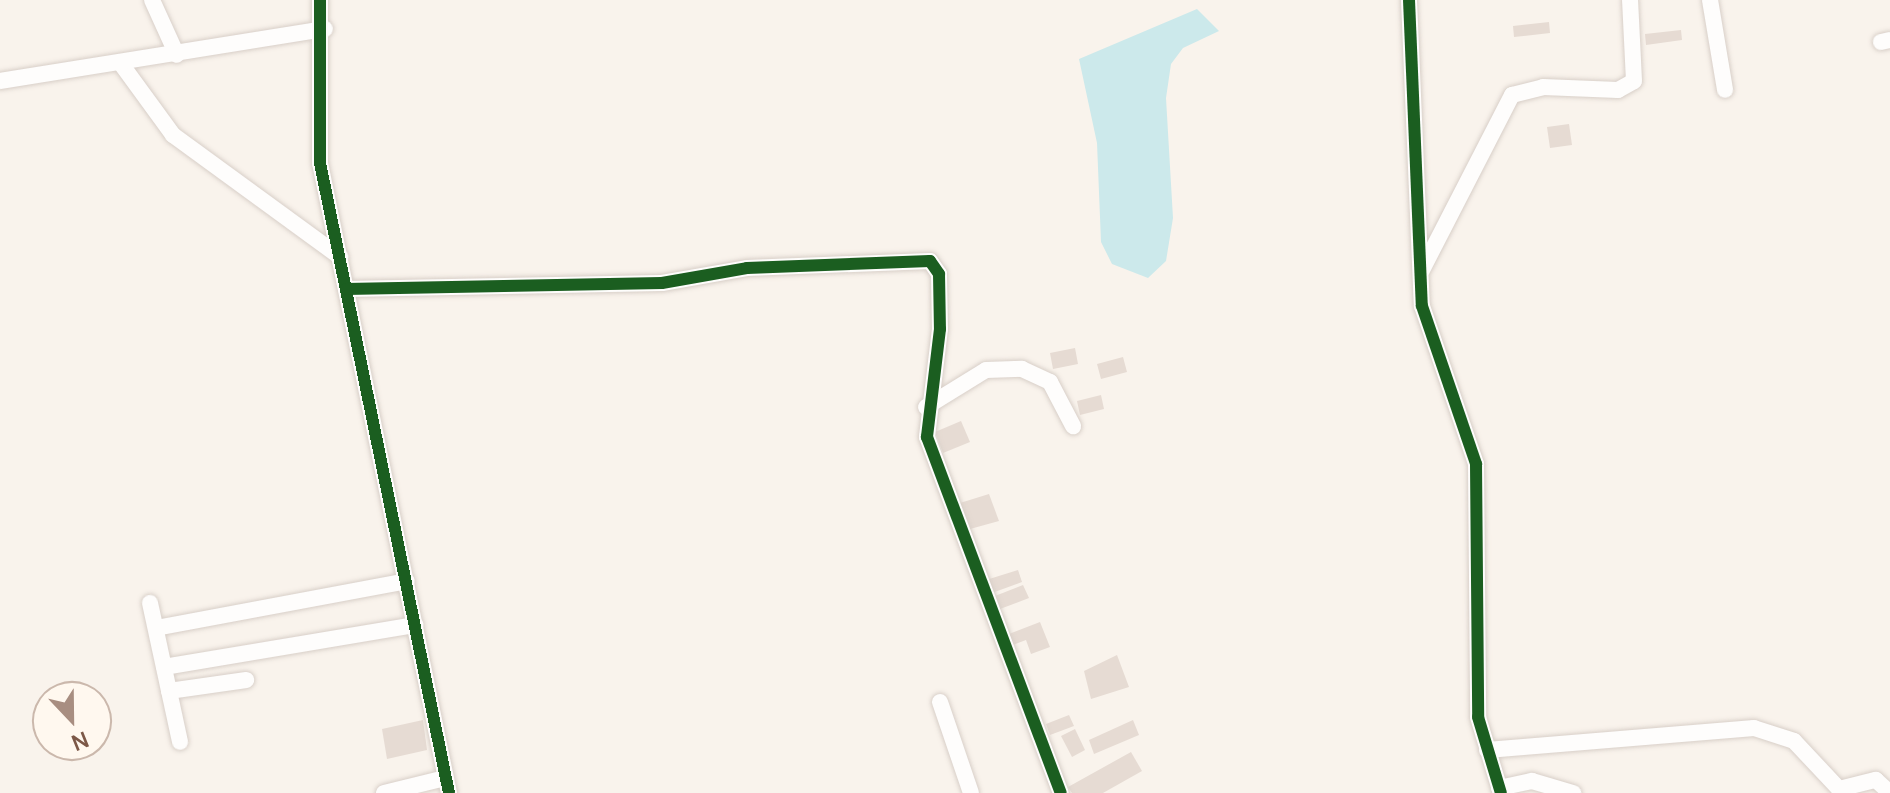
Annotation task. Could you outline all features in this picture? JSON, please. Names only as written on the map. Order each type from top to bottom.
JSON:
[{"type":"street","points":[[152,0],[177,55]]},
{"type":"street","points":[[320,0],[325,29],[316,132],[447,786],[384,793]]},
{"type":"street","points":[[1409,0],[1425,317],[1476,464],[1478,717],[1500,790],[1532,781],[1573,793]]},
{"type":"street","points":[[1421,273],[1512,95],[1543,87],[1618,90],[1634,81],[1630,0]]},
{"type":"street","points":[[1710,0],[1725,90]]},
{"type":"street","points":[[0,81],[122,65],[325,29]]},
{"type":"street","points":[[122,65],[173,135],[340,257]]},
{"type":"street","points":[[346,289],[662,283],[747,268],[923,257],[939,274],[940,303],[926,407],[932,453],[1061,793]]},
{"type":"street","points":[[926,407],[986,370],[1022,369],[1050,382],[1073,426]]},
{"type":"street","points":[[156,628],[407,581]]},
{"type":"street","points":[[150,603],[180,742]]},
{"type":"street","points":[[164,667],[416,625]]},
{"type":"street","points":[[169,691],[246,680]]},
{"type":"street","points":[[940,702],[971,793]]},
{"type":"street","points":[[1487,750],[1754,728],[1794,741],[1839,789],[1876,780],[1890,793]]},
{"type":"water","points":[[1197,9],[1219,31],[1183,48],[1171,64],[1166,98],[1173,218],[1166,261],[1148,278],[1112,264],[1101,242],[1097,143],[1079,59]]},
{"type":"building","points":[[1549,22],[1550,33],[1514,37],[1513,26]]},
{"type":"building","points":[[1681,30],[1682,40],[1646,45],[1645,34]]},
{"type":"building","points":[[1569,124],[1572,145],[1550,148],[1547,127]]},
{"type":"building","points":[[1075,348],[1078,364],[1053,369],[1050,353]]},
{"type":"building","points":[[1123,357],[1127,372],[1101,379],[1097,364]]},
{"type":"building","points":[[1101,395],[1104,409],[1080,415],[1077,401]]},
{"type":"building","points":[[961,421],[970,442],[943,453],[935,432]]},
{"type":"building","points":[[989,494],[999,521],[970,529],[960,503]]},
{"type":"building","points":[[1018,570],[1022,582],[992,593],[986,580]]},
{"type":"building","points":[[1023,585],[1029,598],[1000,609],[995,596]]},
{"type":"building","points":[[1040,622],[1050,647],[1031,654],[1026,640],[1013,645],[1009,634]]},
{"type":"building","points":[[1117,655],[1129,687],[1091,699],[1084,671]]},
{"type":"building","points":[[1069,715],[1074,726],[1050,735],[1046,724]]},
{"type":"building","points":[[423,720],[427,750],[387,759],[382,729]]},
{"type":"building","points":[[1133,720],[1139,735],[1094,754],[1089,740]]},
{"type":"building","points":[[1075,729],[1085,750],[1072,757],[1061,736]]},
{"type":"building","points":[[1131,752],[1142,771],[1103,793],[1072,793],[1068,787]]},
{"type":"cycle path","points":[[320,0],[320,163],[449,793]]},
{"type":"cycle path","points":[[1409,0],[1422,306],[1476,464],[1478,717],[1501,793]]},
{"type":"cycle path","points":[[346,289],[662,283],[747,268],[930,261],[939,274],[940,329],[927,437],[1061,793]]}]
